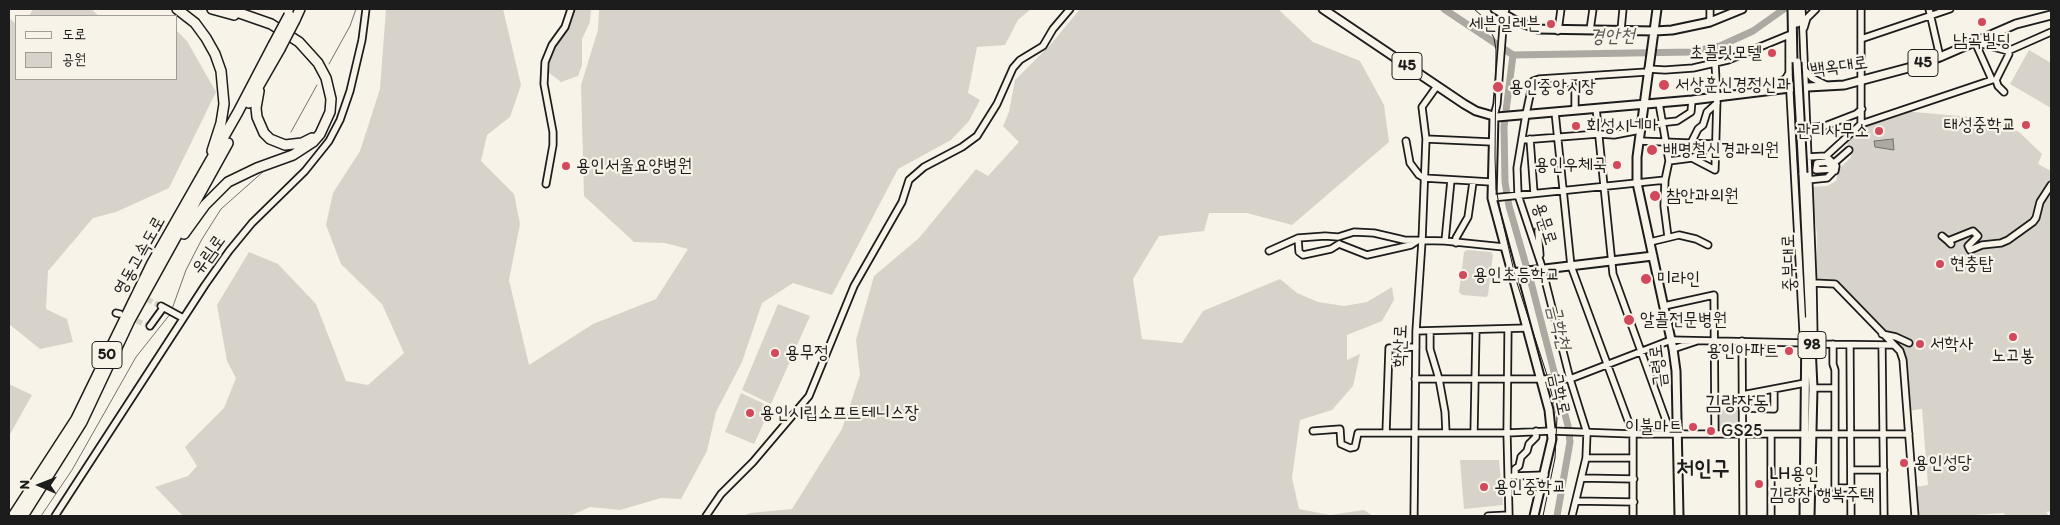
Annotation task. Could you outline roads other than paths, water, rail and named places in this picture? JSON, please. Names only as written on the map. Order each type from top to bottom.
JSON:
[{"type":"highway","points":[[177,9],[195,23],[206,38],[215,54],[223,86],[224,104],[221,123],[214,148],[195,190]]},
{"type":"highway","points":[[212,9],[274,31],[289,39],[315,64],[323,79],[328,99],[324,122],[311,139],[302,143],[285,145],[276,143],[259,126],[256,108],[259,92],[268,70]]},
{"type":"highway","points":[[158,271],[205,205],[216,193],[228,182],[243,174],[304,149],[320,134],[330,112],[331,99],[326,78],[318,63],[299,42],[271,24],[228,9]]},
{"type":"highway","name":"영동고속도로","points":[[12,516],[76,419],[152,264],[276,47],[292,14],[300,9]]},
{"type":"highway","name":"영동고속도로","points":[[23,516],[82,422],[130,320],[268,70],[276,47]]},
{"type":"main road","name":"백옥대로","points":[[1324,9],[1476,111],[1495,116],[1514,116],[1692,100],[1717,100],[1790,88],[1844,85],[1888,75],[1940,57],[2016,24],[2051,15]]},
{"type":"main road","points":[[1495,9],[1537,30],[1621,30],[1652,34],[1710,22],[1742,9]]},
{"type":"main road","points":[[1652,34],[1657,9]]},
{"type":"main road","name":"중부대로","points":[[1794,9],[1795,63],[1804,176],[1805,270],[1813,388],[1808,434],[1804,516]]},
{"type":"main road","name":"금령로","points":[[1652,34],[1637,157],[1638,183],[1676,371],[1675,434],[1679,516]]},
{"type":"main road","name":"금학로","points":[[1495,116],[1491,182],[1496,197],[1504,246],[1525,329],[1542,379],[1553,432],[1545,475],[1534,516]]},
{"type":"main road","points":[[1512,273],[1540,268],[1653,256]]},
{"type":"main road","name":"중부대로","points":[[1809,343],[1805,383],[1810,516]]},
{"type":"street","name":"유림로","points":[[55,516],[229,251],[252,223],[305,171],[329,140],[340,120],[350,92],[362,40],[366,9]]},
{"type":"street","points":[[546,184],[553,145],[553,132],[544,84],[545,62],[552,45],[565,27],[571,9]]},
{"type":"street","points":[[706,516],[721,494],[753,462],[809,396],[854,286],[902,202],[909,180],[924,167],[977,136],[997,104],[1013,68],[1020,60],[1043,46],[1053,29],[1070,9]]},
{"type":"street","points":[[1558,31],[1561,9]]},
{"type":"street","points":[[1587,9],[1592,17]]},
{"type":"street","points":[[1590,30],[1593,9]]},
{"type":"street","points":[[1621,30],[1623,9]]},
{"type":"street","points":[[1710,9],[1710,22]]},
{"type":"street","points":[[1802,9],[1794,26],[1789,72],[1803,330],[1809,343]]},
{"type":"street","points":[[1809,343],[1814,337],[1813,283],[1804,176],[1807,157],[1802,32],[1807,18],[1816,9]]},
{"type":"street","points":[[1860,124],[1862,109],[1861,9]]},
{"type":"street","points":[[1861,39],[1930,12],[1950,9]]},
{"type":"street","points":[[1930,12],[1940,57]]},
{"type":"street","name":"금학로","points":[[1495,116],[1504,14]]},
{"type":"street","points":[[1794,26],[1802,32]]},
{"type":"street","points":[[1565,78],[1693,68],[1728,60],[1794,26]]},
{"type":"street","points":[[2000,31],[2008,51],[1996,80],[1998,86],[2004,92]]},
{"type":"street","points":[[1975,42],[2008,51],[2051,32]]},
{"type":"street","points":[[1807,157],[1826,156],[1860,124],[1992,80],[1975,42]]},
{"type":"street","points":[[1692,158],[1715,170],[1717,100],[1715,63]]},
{"type":"street","points":[[1803,68],[1812,78],[1828,86]]},
{"type":"street","points":[[1769,91],[1786,78],[1789,72]]},
{"type":"street","points":[[1565,78],[1575,88],[1576,110]]},
{"type":"street","name":"용문로","points":[[1565,78],[1532,81],[1517,168],[1516,195],[1540,268],[1585,433],[1586,458],[1572,516]]},
{"type":"street","name":"학산로","points":[[1414,516],[1416,331],[1426,139],[1422,107],[1437,86]]},
{"type":"street","points":[[1522,140],[1558,136],[1614,135],[1641,127],[1676,121],[1691,112],[1692,100]]},
{"type":"street","points":[[1691,143],[1698,129],[1703,125],[1707,112],[1717,100]]},
{"type":"street","points":[[1659,103],[1669,161],[1665,180],[1664,206],[1668,236]]},
{"type":"street","points":[[1596,108],[1612,274],[1675,434]]},
{"type":"street","points":[[1806,128],[1826,126],[1856,114],[1862,109]]},
{"type":"street","points":[[1556,112],[1571,266],[1633,434],[1633,516]]},
{"type":"street","points":[[1426,139],[1492,142]]},
{"type":"street","points":[[1530,140],[1534,193]]},
{"type":"street","points":[[1406,141],[1410,163],[1419,175],[1424,178],[1491,182]]},
{"type":"street","points":[[1639,142],[1715,144]]},
{"type":"street","points":[[1669,161],[1692,158],[1715,144]]},
{"type":"street","points":[[1804,176],[1827,178],[1849,150]]},
{"type":"street","points":[[1826,156],[1833,168]]},
{"type":"street","points":[[1445,241],[1451,180]]},
{"type":"street","points":[[1496,197],[1665,180]]},
{"type":"street","points":[[1456,243],[1456,238],[1468,217],[1473,182]]},
{"type":"street","points":[[1942,236],[1949,242],[1976,232],[1977,238],[1968,246],[1970,250],[1982,245],[2001,243],[2008,240],[2034,222],[2040,202],[2051,185]]},
{"type":"street","points":[[1538,231],[1540,268]]},
{"type":"street","points":[[1269,250],[1298,238],[1338,237],[1354,232],[1374,233],[1404,240],[1504,246]]},
{"type":"street","points":[[1650,242],[1668,236],[1679,235],[1696,239],[1708,245]]},
{"type":"street","points":[[1338,237],[1338,244]]},
{"type":"street","points":[[1298,238],[1300,252],[1303,255],[1331,249],[1338,244]]},
{"type":"street","points":[[1338,244],[1367,255],[1411,245],[1420,241]]},
{"type":"street","points":[[1813,283],[1834,284],[1900,351]]},
{"type":"street","points":[[1664,306],[1714,295],[1715,434]]},
{"type":"street","points":[[150,326],[163,307],[184,318]]},
{"type":"street","points":[[1416,331],[1525,329]]},
{"type":"street","points":[[1488,516],[1509,515],[1507,433],[1508,330]]},
{"type":"street","points":[[1430,331],[1430,349],[1439,379],[1445,412],[1446,433]]},
{"type":"street","points":[[1474,433],[1476,331]]},
{"type":"street","points":[[1882,334],[1896,337],[1909,343]]},
{"type":"street","points":[[1896,337],[1903,360],[1915,516]]},
{"type":"street","points":[[1415,378],[1570,379],[1671,340],[1893,345]]},
{"type":"street","points":[[1673,349],[1699,340]]},
{"type":"street","points":[[1742,341],[1743,516]]},
{"type":"street","points":[[1833,344],[1835,488],[1851,488]]},
{"type":"street","points":[[1850,345],[1851,516]]},
{"type":"street","points":[[1882,345],[1884,516]]},
{"type":"street","points":[[1386,433],[1388,348],[1416,347]]},
{"type":"street","points":[[1742,395],[1805,383]]},
{"type":"street","points":[[1813,388],[1835,388]]},
{"type":"street","points":[[1742,408],[1774,409],[1774,389]]},
{"type":"street","points":[[1313,431],[1340,429],[1341,444],[1350,448],[1355,447],[1358,433],[1507,433],[1536,431],[1633,434],[1909,434]]},
{"type":"street","points":[[1515,476],[1515,469],[1520,463],[1521,457],[1536,437],[1536,431]]},
{"type":"street","points":[[1771,434],[1771,516]]},
{"type":"street","points":[[1586,458],[1633,458]]},
{"type":"street","points":[[1851,470],[1884,470]]},
{"type":"street","points":[[1508,476],[1545,475]]},
{"type":"street","points":[[1582,478],[1634,479]]},
{"type":"street","points":[[1576,501],[1634,502]]},
{"type":"waterway","points":[[329,64],[350,26],[356,9]]},
{"type":"waterway","name":"경안천","points":[[1444,9],[1513,55],[1691,52],[1720,46],[1753,31],[1784,9]]},
{"type":"waterway","name":"금학천","points":[[1513,55],[1504,127],[1505,182],[1509,206],[1568,426],[1570,442],[1557,516]]},
{"type":"waterway","points":[[291,132],[317,85]]},
{"type":"waterway","points":[[172,309],[186,270],[202,239],[221,209],[265,170]]},
{"type":"waterway","points":[[41,516],[72,470],[136,357],[171,313]]},
{"type":"tunnel","points":[[132,292],[161,306]]},
{"type":"tunnel","points":[[129,318],[150,326]]},
{"type":"tram line","points":[[1474,9],[1483,17],[1489,28],[1494,38],[1496,50],[1496,189],[1502,219],[1516,280],[1548,378],[1557,417],[1555,458],[1543,516]]},
{"type":"place","name":"남곡빌딩","points":[[1982,22]]},
{"type":"place","name":"세븐일레븐","points":[[1551,24]]},
{"type":"place","name":"초콜릿모텔","points":[[1772,53]]},
{"type":"place","name":"서상훈신경정신과","points":[[1664,85]]},
{"type":"place","name":"용인중앙시장","points":[[1498,87]]},
{"type":"place","name":"태성중학교","points":[[2026,125]]},
{"type":"place","name":"회성시네마","points":[[1576,126]]},
{"type":"place","name":"관리사무소","points":[[1879,131]]},
{"type":"place","name":"배명철신경과의원","points":[[1652,150]]},
{"type":"place","name":"용인우체국","points":[[1617,165]]},
{"type":"place","name":"용인서울요양병원","points":[[566,166]]},
{"type":"place","name":"참안과의원","points":[[1655,196]]},
{"type":"place","name":"현충탑","points":[[1940,264]]},
{"type":"place","name":"용인초등학교","points":[[1463,275]]},
{"type":"place","name":"미라인","points":[[1646,279]]},
{"type":"place","name":"알콜전문병원","points":[[1629,320]]},
{"type":"place","name":"노고봉","points":[[2013,337]]},
{"type":"place","name":"서학사","points":[[1920,344]]},
{"type":"place","name":"용인아파트","points":[[1789,351]]},
{"type":"place","name":"용무정","points":[[775,353]]},
{"type":"place","name":"용인시립소프트테니스장","points":[[750,413]]},
{"type":"place","name":"이불마트","points":[[1693,427]]},
{"type":"place","name":"GS25","points":[[1711,431]]},
{"type":"place","name":"용인성당","points":[[1904,463]]},
{"type":"place","name":"LH용인 김량장 행복주택","points":[[1759,484]]},
{"type":"place","name":"용인중학교","points":[[1484,487]]},
{"type":"district","name":"김량장동","points":[[1737,404]]},
{"type":"district","name":"처인구","points":[[1703,469]]}]
